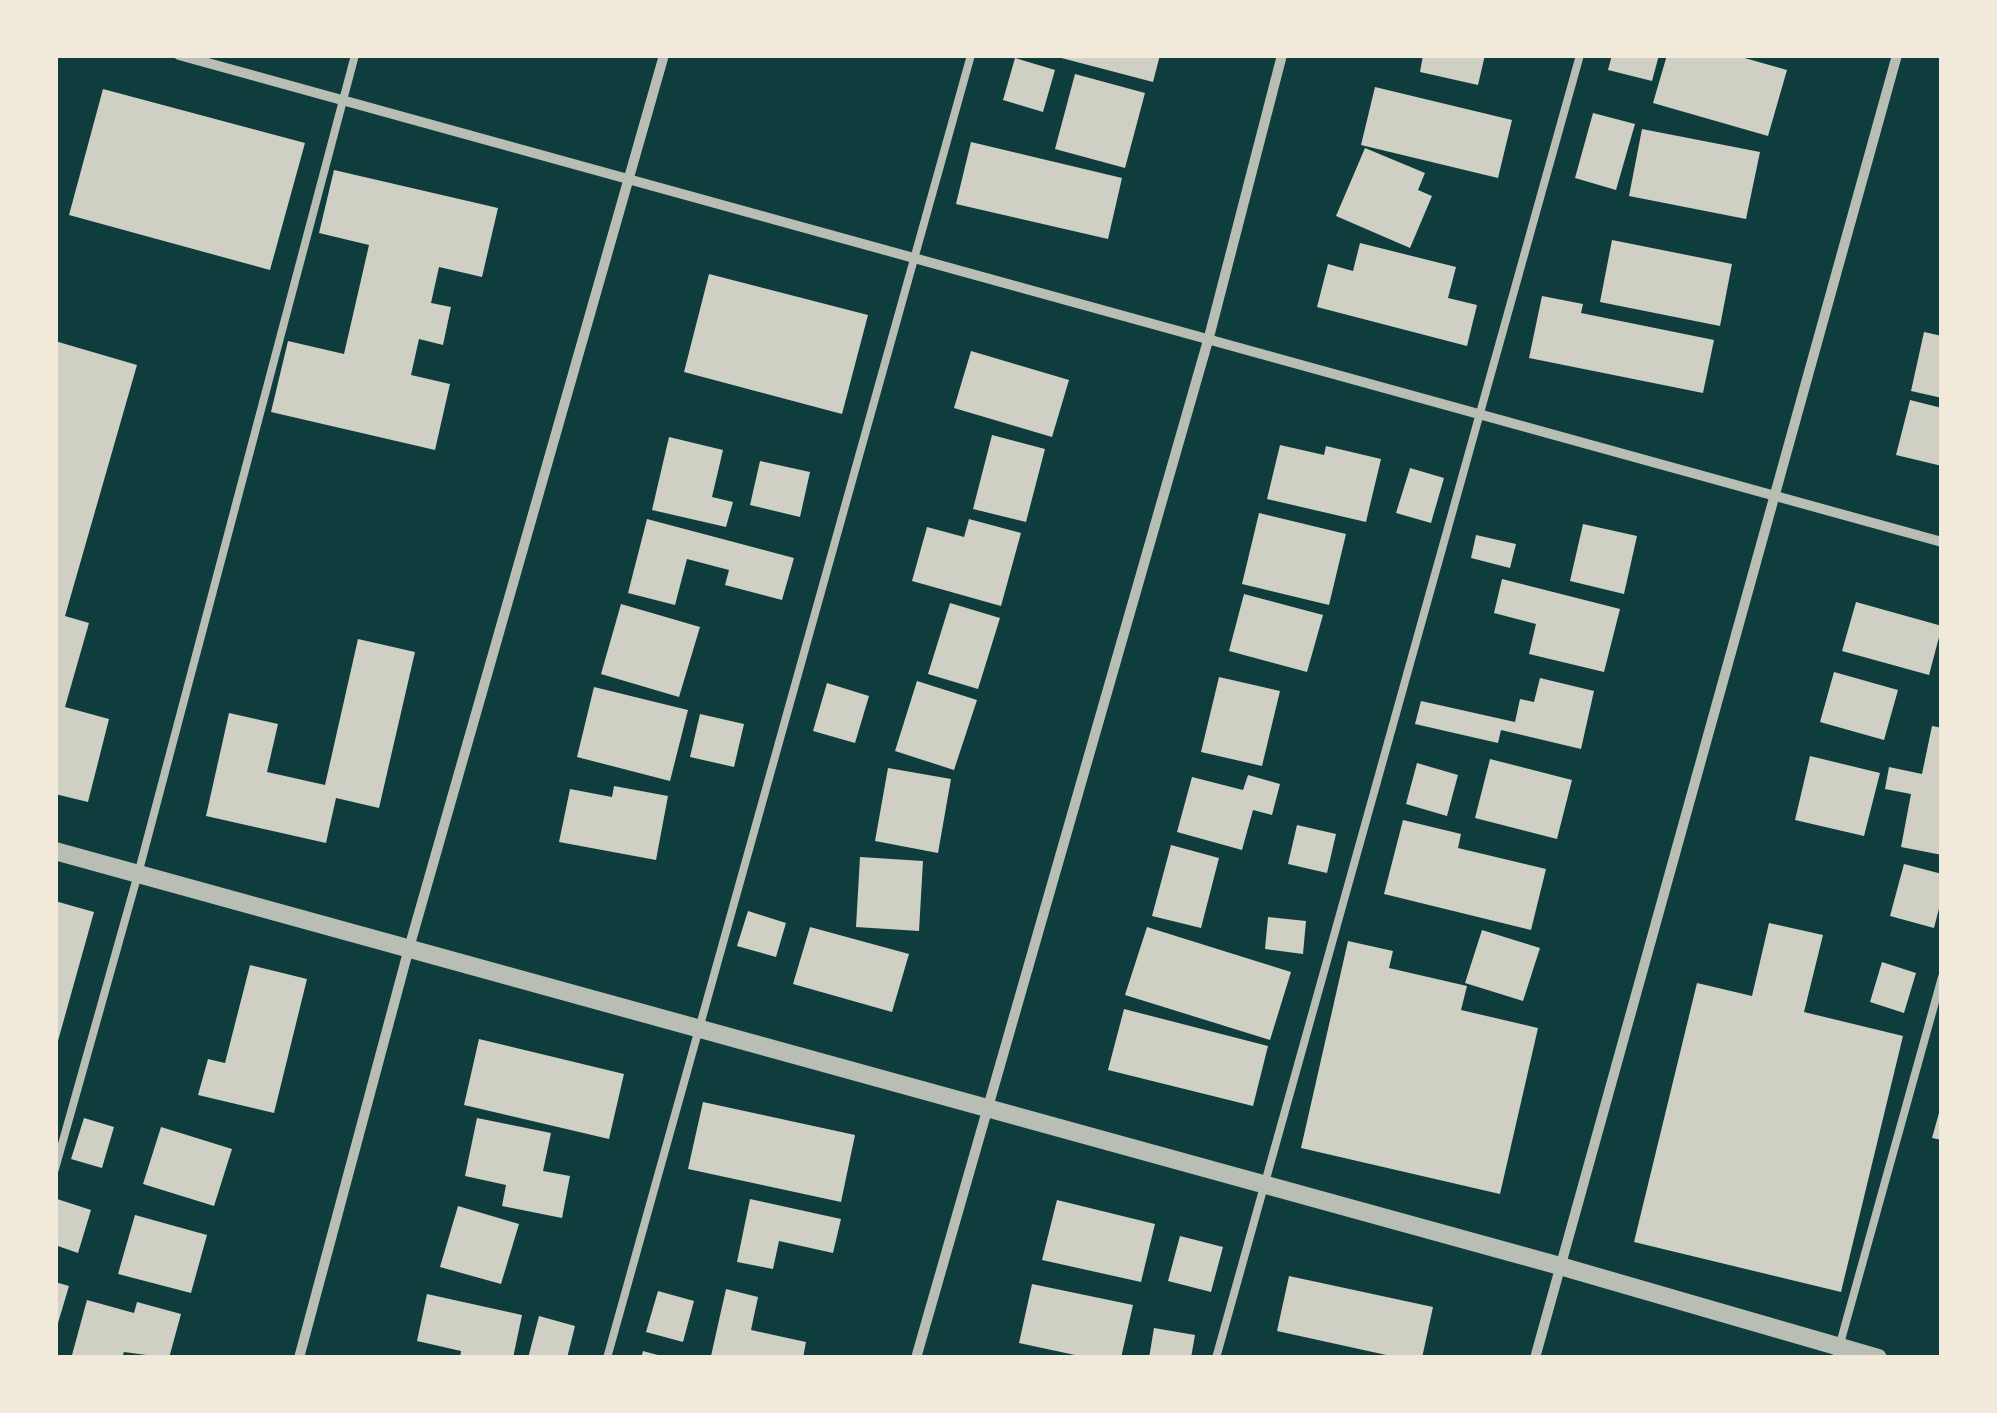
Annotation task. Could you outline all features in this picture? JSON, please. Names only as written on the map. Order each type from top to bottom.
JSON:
[{"type":"street","points":[[179,55],[1942,542]]},
{"type":"street","points":[[299,1358],[409,948],[664,55]]},
{"type":"street","points":[[916,1358],[1209,337],[1282,55]]},
{"type":"street","points":[[1535,1358],[1897,55]]},
{"type":"street","points":[[55,851],[1560,1266],[1838,1352],[1878,1358]]},
{"type":"lane","points":[[55,1169],[138,874],[355,55]]},
{"type":"lane","points":[[608,1358],[971,55]]},
{"type":"lane","points":[[1216,1358],[1580,55]]},
{"type":"lane","points":[[1838,1352],[1942,977]]},
{"type":"building","points":[[1050,55],[1160,55],[1153,82]]},
{"type":"building","points":[[1423,55],[1485,55],[1478,85],[1420,72]]},
{"type":"building","points":[[1612,55],[1659,55],[1652,81],[1608,70]]},
{"type":"building","points":[[1667,55],[1734,55],[1787,70],[1768,136],[1653,103]]},
{"type":"building","points":[[1015,58],[1055,70],[1043,112],[1003,100]]},
{"type":"building","points":[[1075,74],[1145,93],[1125,168],[1055,149]]},
{"type":"building","points":[[1375,87],[1512,120],[1498,178],[1361,145]]},
{"type":"building","points":[[103,89],[305,143],[270,270],[69,215]]},
{"type":"building","points":[[1593,113],[1635,124],[1616,190],[1575,178]]},
{"type":"building","points":[[1642,129],[1760,152],[1746,219],[1629,196]]},
{"type":"building","points":[[971,142],[1122,178],[1108,239],[956,204]]},
{"type":"building","points":[[1365,148],[1425,173],[1418,190],[1432,196],[1410,248],[1336,216]]},
{"type":"building","points":[[334,170],[498,208],[482,277],[439,267],[431,303],[451,307],[443,345],[419,339],[411,375],[450,384],[435,450],[271,412],[288,341],[344,354],[369,245],[319,233]]},
{"type":"building","points":[[1612,240],[1732,264],[1720,326],[1600,302]]},
{"type":"building","points":[[1360,243],[1456,267],[1448,298],[1477,305],[1467,346],[1317,307],[1328,264],[1353,271]]},
{"type":"building","points":[[709,274],[868,315],[842,414],[684,372]]},
{"type":"building","points":[[1542,296],[1583,304],[1581,313],[1714,340],[1703,393],[1529,358]]},
{"type":"building","points":[[1924,332],[1942,336],[1942,398],[1911,391]]},
{"type":"building","points":[[55,341],[137,365],[65,616],[89,623],[65,707],[109,719],[88,802],[55,794]]},
{"type":"building","points":[[971,351],[1069,380],[1052,437],[954,408]]},
{"type":"building","points":[[1910,400],[1942,408],[1942,466],[1896,455]]},
{"type":"building","points":[[992,435],[1045,449],[1026,522],[973,509]]},
{"type":"building","points":[[669,437],[723,450],[712,497],[733,502],[726,527],[652,510]]},
{"type":"building","points":[[1280,445],[1324,455],[1326,446],[1381,459],[1366,522],[1267,499]]},
{"type":"building","points":[[760,461],[810,472],[800,517],[750,505]]},
{"type":"building","points":[[1410,468],[1444,478],[1431,523],[1396,513]]},
{"type":"building","points":[[1259,513],[1346,534],[1329,605],[1242,584]]},
{"type":"building","points":[[647,519],[794,558],[782,600],[725,585],[729,570],[687,559],[675,605],[628,593]]},
{"type":"building","points":[[969,519],[1021,533],[1001,606],[912,581],[927,527],[964,537]]},
{"type":"building","points":[[1583,524],[1637,536],[1624,594],[1570,581]]},
{"type":"building","points":[[1476,535],[1516,544],[1510,568],[1471,558]]},
{"type":"building","points":[[1502,579],[1620,609],[1604,672],[1529,654],[1536,624],[1494,613]]},
{"type":"building","points":[[1244,594],[1323,615],[1307,672],[1229,651]]},
{"type":"building","points":[[1856,602],[1942,626],[1929,675],[1842,651]]},
{"type":"building","points":[[950,603],[1000,618],[978,689],[928,674]]},
{"type":"building","points":[[621,604],[700,627],[679,697],[601,674]]},
{"type":"building","points":[[358,639],[415,652],[379,808],[336,798],[326,843],[206,816],[229,713],[278,724],[267,772],[325,785]]},
{"type":"building","points":[[1834,672],[1898,690],[1884,740],[1820,722]]},
{"type":"building","points":[[1219,677],[1280,691],[1262,766],[1201,752]]},
{"type":"building","points":[[1540,678],[1594,691],[1581,749],[1501,730],[1498,743],[1415,724],[1421,701],[1515,722],[1520,699],[1534,702]]},
{"type":"building","points":[[917,681],[977,700],[954,770],[895,751]]},
{"type":"building","points":[[827,683],[869,696],[855,743],[813,731]]},
{"type":"building","points":[[594,687],[688,710],[670,781],[577,757]]},
{"type":"building","points":[[700,714],[744,724],[734,767],[690,757]]},
{"type":"building","points":[[1932,726],[1942,728],[1942,855],[1901,847],[1911,794],[1885,789],[1889,767],[1922,774]]},
{"type":"building","points":[[1810,756],[1880,773],[1864,836],[1795,820]]},
{"type":"building","points":[[1490,759],[1572,780],[1557,839],[1475,818]]},
{"type":"building","points":[[1417,763],[1458,775],[1447,816],[1406,804]]},
{"type":"building","points":[[888,768],[951,779],[938,853],[875,841]]},
{"type":"building","points":[[1248,775],[1280,784],[1272,815],[1253,810],[1242,850],[1177,832],[1192,777],[1243,790]]},
{"type":"building","points":[[614,786],[668,796],[656,860],[559,842],[570,789],[612,797]]},
{"type":"building","points":[[1403,820],[1461,834],[1458,848],[1546,869],[1531,930],[1384,894]]},
{"type":"building","points":[[1297,825],[1336,834],[1327,873],[1288,864]]},
{"type":"building","points":[[1171,845],[1219,858],[1201,928],[1152,916]]},
{"type":"building","points":[[860,857],[923,861],[919,931],[856,927]]},
{"type":"building","points":[[1904,864],[1942,874],[1942,897],[1934,928],[1890,916]]},
{"type":"building","points":[[55,901],[94,912],[56,1048],[55,1048]]},
{"type":"building","points":[[748,911],[786,923],[776,957],[737,946]]},
{"type":"building","points":[[1268,917],[1306,921],[1303,954],[1265,949]]},
{"type":"building","points":[[1769,923],[1823,935],[1804,1012],[1903,1036],[1841,1292],[1634,1242],[1697,983],[1752,996]]},
{"type":"building","points":[[810,927],[909,954],[892,1012],[793,984]]},
{"type":"building","points":[[1147,927],[1291,972],[1270,1040],[1125,995]]},
{"type":"building","points":[[1482,930],[1540,948],[1523,1001],[1465,983]]},
{"type":"building","points":[[1348,941],[1393,951],[1389,968],[1467,986],[1461,1010],[1538,1028],[1500,1194],[1301,1148]]},
{"type":"building","points":[[1882,962],[1916,973],[1904,1013],[1870,1002]]},
{"type":"building","points":[[250,965],[307,979],[274,1113],[198,1095],[208,1059],[225,1063]]},
{"type":"building","points":[[1124,1009],[1268,1046],[1253,1106],[1108,1070]]},
{"type":"building","points":[[479,1039],[624,1074],[609,1139],[464,1105]]},
{"type":"building","points":[[703,1102],[855,1135],[841,1202],[688,1169]]},
{"type":"building","points":[[1942,1102],[1942,1140],[1932,1138]]},
{"type":"building","points":[[84,1118],[114,1127],[102,1168],[71,1159]]},
{"type":"building","points":[[477,1118],[551,1133],[543,1171],[570,1176],[562,1218],[502,1206],[506,1185],[465,1176]]},
{"type":"building","points":[[161,1127],[232,1149],[214,1206],[143,1184]]},
{"type":"building","points":[[57,1199],[91,1210],[78,1253],[55,1245]]},
{"type":"building","points":[[750,1199],[841,1219],[833,1253],[779,1241],[773,1269],[737,1262]]},
{"type":"building","points":[[1057,1200],[1155,1224],[1141,1282],[1042,1260]]},
{"type":"building","points":[[458,1206],[519,1224],[501,1284],[440,1267]]},
{"type":"building","points":[[135,1215],[207,1235],[191,1293],[118,1274]]},
{"type":"building","points":[[1180,1236],[1223,1247],[1211,1292],[1168,1281]]},
{"type":"building","points":[[1289,1276],[1433,1307],[1422,1358],[1400,1358],[1277,1331]]},
{"type":"building","points":[[55,1282],[69,1286],[58,1323],[55,1322]]},
{"type":"building","points":[[1032,1284],[1133,1305],[1121,1358],[1089,1358],[1019,1343]]},
{"type":"building","points":[[726,1289],[758,1297],[751,1330],[806,1342],[803,1358],[711,1356]]},
{"type":"building","points":[[658,1291],[694,1301],[683,1342],[646,1332]]},
{"type":"building","points":[[427,1294],[522,1315],[513,1358],[460,1358],[461,1351],[417,1341]]},
{"type":"building","points":[[87,1300],[134,1313],[137,1302],[181,1314],[169,1358],[124,1352],[122,1358],[72,1355]]},
{"type":"building","points":[[539,1316],[575,1326],[567,1358],[528,1358]]},
{"type":"building","points":[[1154,1328],[1195,1335],[1191,1358],[1149,1358]]},
{"type":"building","points":[[643,1351],[665,1357],[665,1358],[641,1358]]}]
